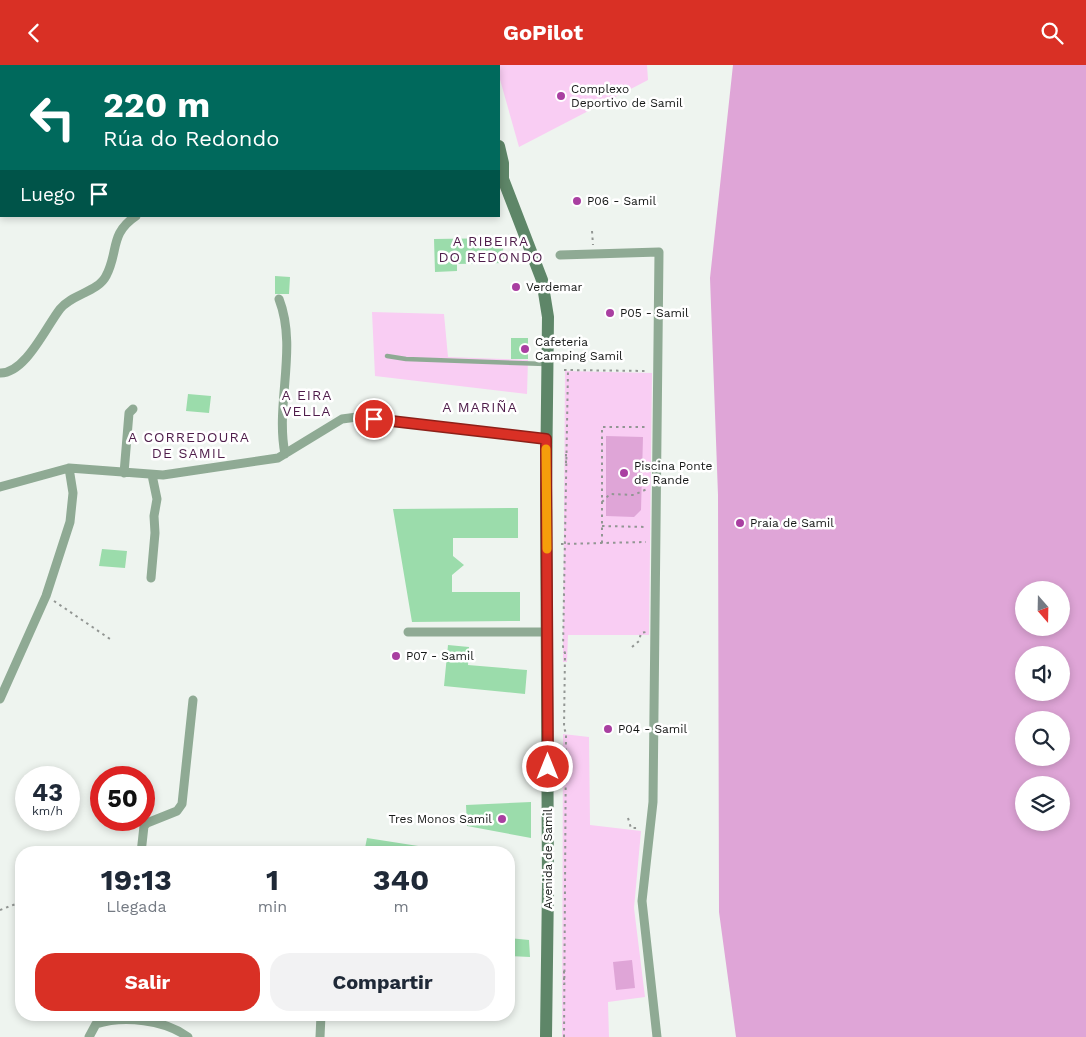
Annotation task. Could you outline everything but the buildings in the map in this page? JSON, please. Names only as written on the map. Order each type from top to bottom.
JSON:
[{"type":"main road","name":"Avenida de Samil","points":[[500,150],[503,163],[501,177],[544,291],[548,317],[546,439],[548,632],[546,1037]]},
{"type":"street","points":[[0,373],[8,373],[22,363],[67,301],[98,285],[106,277],[117,236],[122,227],[135,217]]},
{"type":"street","points":[[560,255],[659,252],[653,802],[642,901],[657,1037]]},
{"type":"street","points":[[279,299],[284,311],[286,332],[282,426],[285,454]]},
{"type":"street","points":[[124,473],[129,413],[133,409]]},
{"type":"street","points":[[0,487],[69,468],[152,475],[175,474],[270,459],[285,454],[342,419],[357,417],[546,439]]},
{"type":"street","points":[[0,699],[46,595],[70,521],[72,493],[69,468]]},
{"type":"street","points":[[151,578],[155,533],[154,516],[157,499],[152,475]]},
{"type":"street","points":[[408,632],[548,632]]},
{"type":"street","points":[[142,846],[144,826],[147,823],[178,811],[182,804],[193,701]]},
{"type":"street","points":[[89,1037],[95,1021]]},
{"type":"street","points":[[104,1021],[153,1021],[188,1037]]},
{"type":"street","points":[[320,1037],[321,1021]]},
{"type":"lane","points":[[387,356],[406,359],[548,364]]},
{"type":"path","points":[[564,1037],[565,685],[563,608],[568,369]]},
{"type":"path","points":[[564,370],[658,371]]},
{"type":"path","points":[[602,543],[602,427],[657,427]]},
{"type":"path","points":[[566,463],[563,457],[567,451]]},
{"type":"path","points":[[602,502],[610,494],[634,495],[644,489]]},
{"type":"path","points":[[602,526],[656,527]]},
{"type":"path","points":[[561,543],[656,543]]},
{"type":"path","points":[[46,595],[113,641]]},
{"type":"path","points":[[632,647],[639,641],[641,633],[655,631]]},
{"type":"path","points":[[628,818],[631,828],[650,829]]},
{"type":"path","points":[[0,909],[15,904]]},
{"type":"shaded area","name":"Complexo Deportivo de Samil","points":[[500,65],[647,65],[648,80],[519,147],[500,80]]},
{"type":"shaded area","points":[[733,65],[1086,65],[1086,1037],[736,1037],[719,912],[718,495],[710,278]]},
{"type":"shaded area","points":[[372,312],[444,314],[448,357],[528,360],[527,394],[375,376]]},
{"type":"shaded area","points":[[565,371],[652,373],[649,635],[568,635],[567,662],[563,662]]},
{"type":"shaded area","name":"Piscina Ponte de Rande","points":[[606,436],[643,437],[641,510],[634,517],[606,516]]},
{"type":"shaded area","points":[[563,734],[589,737],[590,825],[641,831],[634,908],[645,997],[608,1002],[609,1037],[562,1037]]},
{"type":"shaded area","points":[[632,960],[635,988],[616,990],[613,962]]},
{"type":"slow traffic","points":[[546,449],[547,549]]},
{"type":"place","name":"Complexo Deportivo de Samil","points":[[561,96]]},
{"type":"place","name":"P06 - Samil","points":[[577,201]]},
{"type":"place","name":"Verdemar","points":[[516,287]]},
{"type":"place","name":"P05 - Samil","points":[[610,313]]},
{"type":"place","name":"Cafeteria Camping Samil","points":[[525,349]]},
{"type":"place","name":"Piscina Ponte de Rande","points":[[624,473]]},
{"type":"place","name":"Praia de Samil","points":[[740,523]]},
{"type":"place","name":"P07 - Samil","points":[[396,656]]},
{"type":"place","name":"P04 - Samil","points":[[608,729]]},
{"type":"place","name":"Tres Monos Samil","points":[[502,819]]},
{"type":"district","name":"A RIBEIRA DO REDONDO","points":[[491,249]]},
{"type":"district","name":"A EIRA VELLA","points":[[307,403]]},
{"type":"district","name":"A MARIÑA","points":[[480,407]]},
{"type":"district","name":"A CORREDOURA DE SAMIL","points":[[189,446]]},
{"type":"route","points":[[374,419],[546,439],[548,767]]}]
